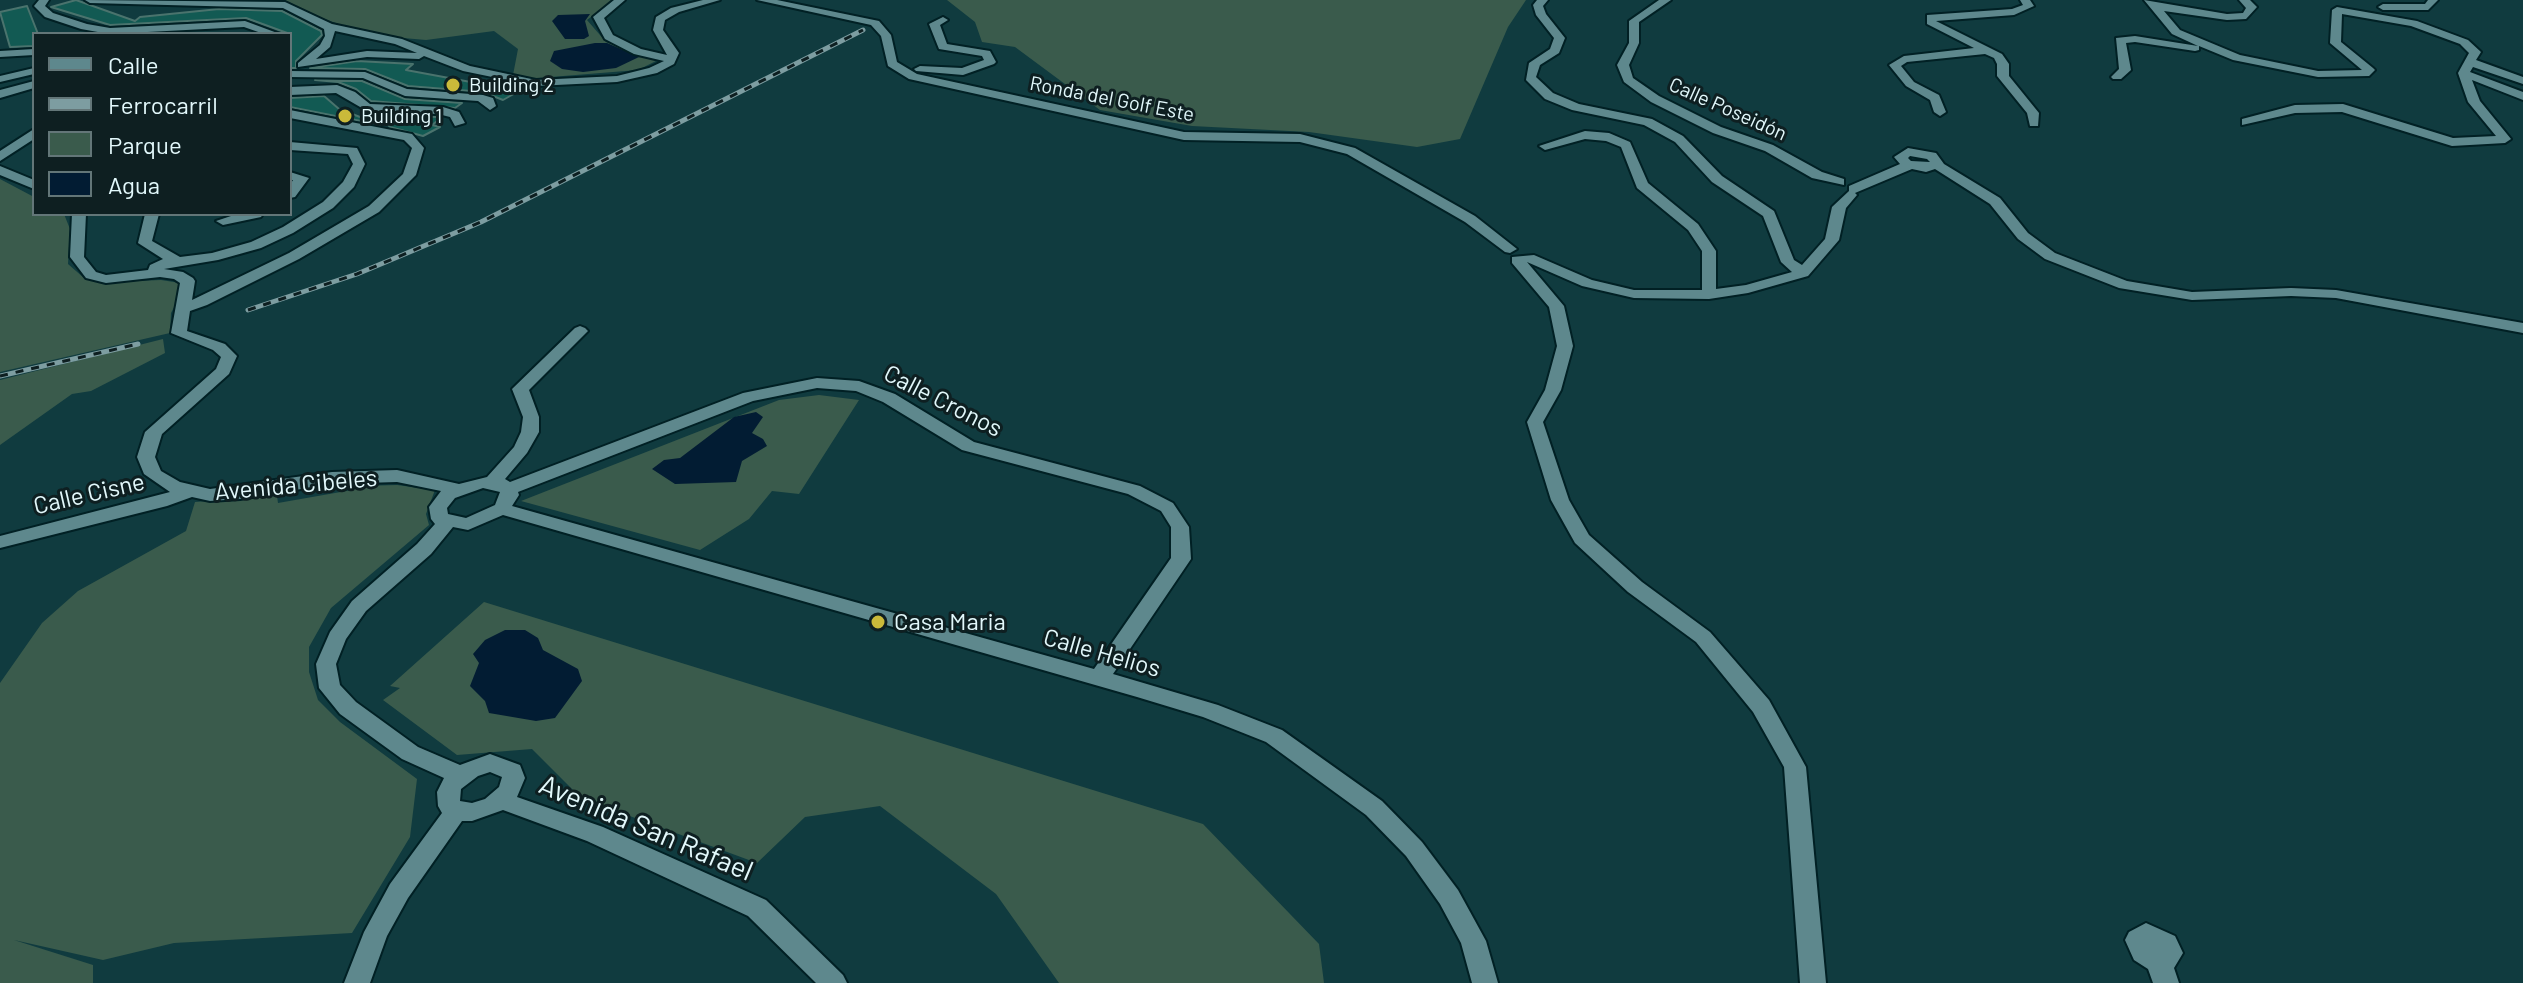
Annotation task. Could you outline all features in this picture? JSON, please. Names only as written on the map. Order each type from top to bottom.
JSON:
[{"type":"street","points":[[44,0],[39,6],[49,15],[85,27],[110,31],[245,24],[269,32]]},
{"type":"street","points":[[90,0],[276,3],[330,31],[348,31],[398,41],[434,58],[509,80],[536,83],[639,75],[672,59]]},
{"type":"street","points":[[620,0],[598,17],[609,37],[638,52],[672,59]]},
{"type":"street","points":[[672,59],[671,47],[658,30],[660,19],[675,10],[715,0]]},
{"type":"street","points":[[762,0],[875,23],[886,35],[891,58],[932,71],[963,72],[987,66],[990,57],[986,53],[943,47],[934,24],[943,20]]},
{"type":"street","points":[[1543,0],[1538,5],[1541,15],[1560,38],[1555,51],[1535,63],[1530,78],[1549,96],[1576,107],[1648,122],[1679,139],[1717,179],[1769,214],[1788,262],[1803,273]]},
{"type":"street","name":"Calle Poseidón","points":[[1666,0],[1634,21],[1634,43],[1623,65],[1628,80],[1692,118],[1769,148],[1849,190]]},
{"type":"street","points":[[2025,0],[2029,6],[2014,12],[1931,17],[1931,22],[1998,56],[2003,64],[2003,76],[2033,113],[2034,123]]},
{"type":"street","points":[[2151,2],[2227,17],[2246,16],[2252,7],[2244,0]]},
{"type":"street","points":[[2337,10],[2354,6],[2428,7],[2433,0]]},
{"type":"street","points":[[2151,2],[2176,32],[2237,58]]},
{"type":"street","points":[[2117,77],[2125,70],[2120,40],[2160,42],[2318,74],[2365,74],[2369,70],[2335,43],[2337,10]]},
{"type":"street","points":[[2337,10],[2382,15],[2443,32],[2475,52],[2468,67],[2474,102],[2505,139]]},
{"type":"street","points":[[294,70],[330,31]]},
{"type":"street","points":[[1940,112],[1935,98],[1910,84],[1895,65],[1904,59],[1987,50]]},
{"type":"street","points":[[0,54],[32,52]]},
{"type":"street","points":[[294,70],[367,54],[434,58]]},
{"type":"street","name":"Ronda del Golf Este","points":[[891,58],[892,64],[913,77],[1184,136],[1300,138],[1351,151],[1470,219],[1519,256]]},
{"type":"street","points":[[2468,67],[2523,81]]},
{"type":"street","points":[[2468,67],[2523,96]]},
{"type":"street","points":[[294,70],[365,75],[405,92],[479,98],[489,101],[490,106]]},
{"type":"street","points":[[0,79],[32,71]]},
{"type":"street","points":[[0,94],[32,85]]},
{"type":"street","points":[[292,91],[337,89],[351,94],[367,107],[439,110],[455,115],[459,123]]},
{"type":"street","points":[[2246,122],[2295,109],[2343,108],[2452,142],[2505,139],[2523,145]]},
{"type":"street","points":[[160,273],[178,275],[188,281],[183,308],[202,302],[294,256],[374,209],[409,175],[418,148],[408,137],[292,114]]},
{"type":"street","points":[[0,157],[32,134]]},
{"type":"street","points":[[1545,146],[1585,135],[1609,137],[1626,145],[1642,185],[1693,227],[1709,251],[1709,295]]},
{"type":"street","points":[[173,261],[213,257],[256,245],[288,230],[328,205],[349,184],[359,164],[353,151],[292,146]]},
{"type":"street","points":[[1825,190],[1849,190],[1902,166],[1931,167],[1995,201],[2023,236],[2050,256],[2124,285],[2192,296],[2279,292],[2336,294],[2523,328]]},
{"type":"street","points":[[0,170],[32,184]]},
{"type":"street","points":[[14,176],[32,170]]},
{"type":"street","points":[[1817,175],[1825,190]]},
{"type":"street","points":[[292,176],[302,178],[292,191]]},
{"type":"street","points":[[1825,190],[1827,183],[1849,190]]},
{"type":"street","points":[[1519,256],[1587,283],[1634,294],[1709,295],[1748,289],[1803,273],[1832,240],[1849,190]]},
{"type":"street","points":[[79,216],[77,257],[91,275],[119,279],[160,273],[180,265],[145,243],[152,216]]},
{"type":"street","points":[[223,221],[247,216]]},
{"type":"street","points":[[1519,256],[1556,306],[1565,346],[1553,390],[1535,422],[1560,500],[1582,539],[1635,587],[1703,637],[1761,706],[1795,767],[1813,983]]},
{"type":"street","name":"Avenida Cibeles","points":[[183,308],[179,333],[219,347],[229,356],[223,371],[154,432],[146,457],[153,474],[187,492],[240,493],[332,478],[397,476],[458,489]]},
{"type":"street","points":[[501,493],[458,489],[438,507],[437,513],[447,522],[480,521],[501,493],[530,432],[531,417],[520,389],[580,331]]},
{"type":"street","name":"Calle Cronos","points":[[501,493],[759,394],[817,383],[859,386],[889,398],[968,446],[1134,490],[1167,507],[1180,527],[1181,559],[1099,678]]},
{"type":"street","name":"Calle Cisne","points":[[0,542],[161,502],[187,492]]},
{"type":"street","name":"Calle Helios","points":[[501,493],[1210,711],[1274,736],[1374,808],[1414,849],[1449,897],[1473,941],[1485,983]]},
{"type":"street","points":[[447,522],[424,549],[359,606],[337,637],[326,664],[330,688],[348,708],[410,753],[460,775]]},
{"type":"street","points":[[490,763],[507,767],[514,778],[500,800],[482,810],[456,811],[449,806],[448,792],[460,775],[490,763]]},
{"type":"street","name":"Avenida San Rafael","points":[[500,800],[595,834],[757,908],[834,983]]},
{"type":"street","points":[[357,983],[383,918],[456,811]]},
{"type":"green space","points":[[285,0],[613,0],[587,20],[606,42],[656,61],[638,70],[526,79],[513,75],[518,49],[494,31],[426,40],[369,35],[311,14]]},
{"type":"green space","points":[[947,0],[1526,0],[1508,27],[1460,139],[1417,147],[1309,132],[1192,126],[1100,110],[1015,47],[982,42],[975,22]]},
{"type":"green space","points":[[0,179],[32,196],[32,216],[65,216],[70,229],[68,264],[84,278],[111,282],[161,280],[180,283],[180,296],[171,313],[170,333],[0,372]]},
{"type":"green space","points":[[163,339],[165,353],[91,391],[72,394],[0,445],[0,380]]},
{"type":"green space","points":[[819,395],[859,400],[799,494],[772,491],[749,519],[700,550],[521,501],[779,400]]},
{"type":"green space","points":[[397,485],[435,490],[426,514],[429,525],[331,608],[309,647],[309,672],[318,700],[340,722],[417,779],[410,837],[352,933],[174,943],[103,960],[14,940],[93,965],[93,983],[0,983],[0,683],[42,623],[78,591],[186,531],[195,502],[277,496],[278,503],[352,490],[359,486]]},
{"type":"green space","points":[[484,602],[1203,824],[1319,944],[1324,983],[1059,983],[996,894],[880,806],[805,817],[757,863],[581,798],[532,749],[457,755],[383,700],[400,688],[390,686]]},
{"type":"water","points":[[590,14],[585,21],[589,36],[584,39],[565,39],[552,21],[558,15]]},
{"type":"water","points":[[607,43],[639,57],[616,68],[583,72],[562,69],[550,61],[554,51]]},
{"type":"water","points":[[756,412],[763,417],[752,433],[763,439],[767,446],[742,461],[736,482],[675,484],[652,469],[664,460],[680,458],[734,417]]},
{"type":"water","points":[[505,630],[525,630],[538,638],[543,650],[578,669],[582,681],[555,718],[536,721],[489,713],[485,701],[470,686],[479,663],[473,654],[485,640]]},
{"type":"building","points":[[76,0],[135,21],[140,17],[219,9],[282,11],[321,31],[322,35],[296,61],[296,68],[292,68],[292,32],[246,18],[110,25],[51,7]]},
{"type":"building","points":[[27,6],[37,32],[32,32],[32,46],[10,47],[0,12]]},
{"type":"building","points":[[357,61],[413,64],[406,70],[519,91],[503,100],[483,92],[408,86],[365,69],[310,68]]},
{"type":"building","points":[[315,80],[362,81],[405,99],[462,103],[455,108],[371,101],[356,89],[338,82]]},
{"type":"building","points":[[324,96],[339,109],[381,125],[292,107],[292,98]]},
{"type":"building","points":[[380,115],[438,117],[441,118],[432,125],[440,127],[423,136],[390,127]]},
{"type":"railway","points":[[248,310],[357,274],[481,222],[863,30]]},
{"type":"railway","points":[[0,376],[138,344]]},
{"type":"place","name":"Building 2","points":[[453,85]]},
{"type":"place","name":"Building 1","points":[[345,116]]},
{"type":"place","name":"Casa Maria","points":[[878,622]]}]
